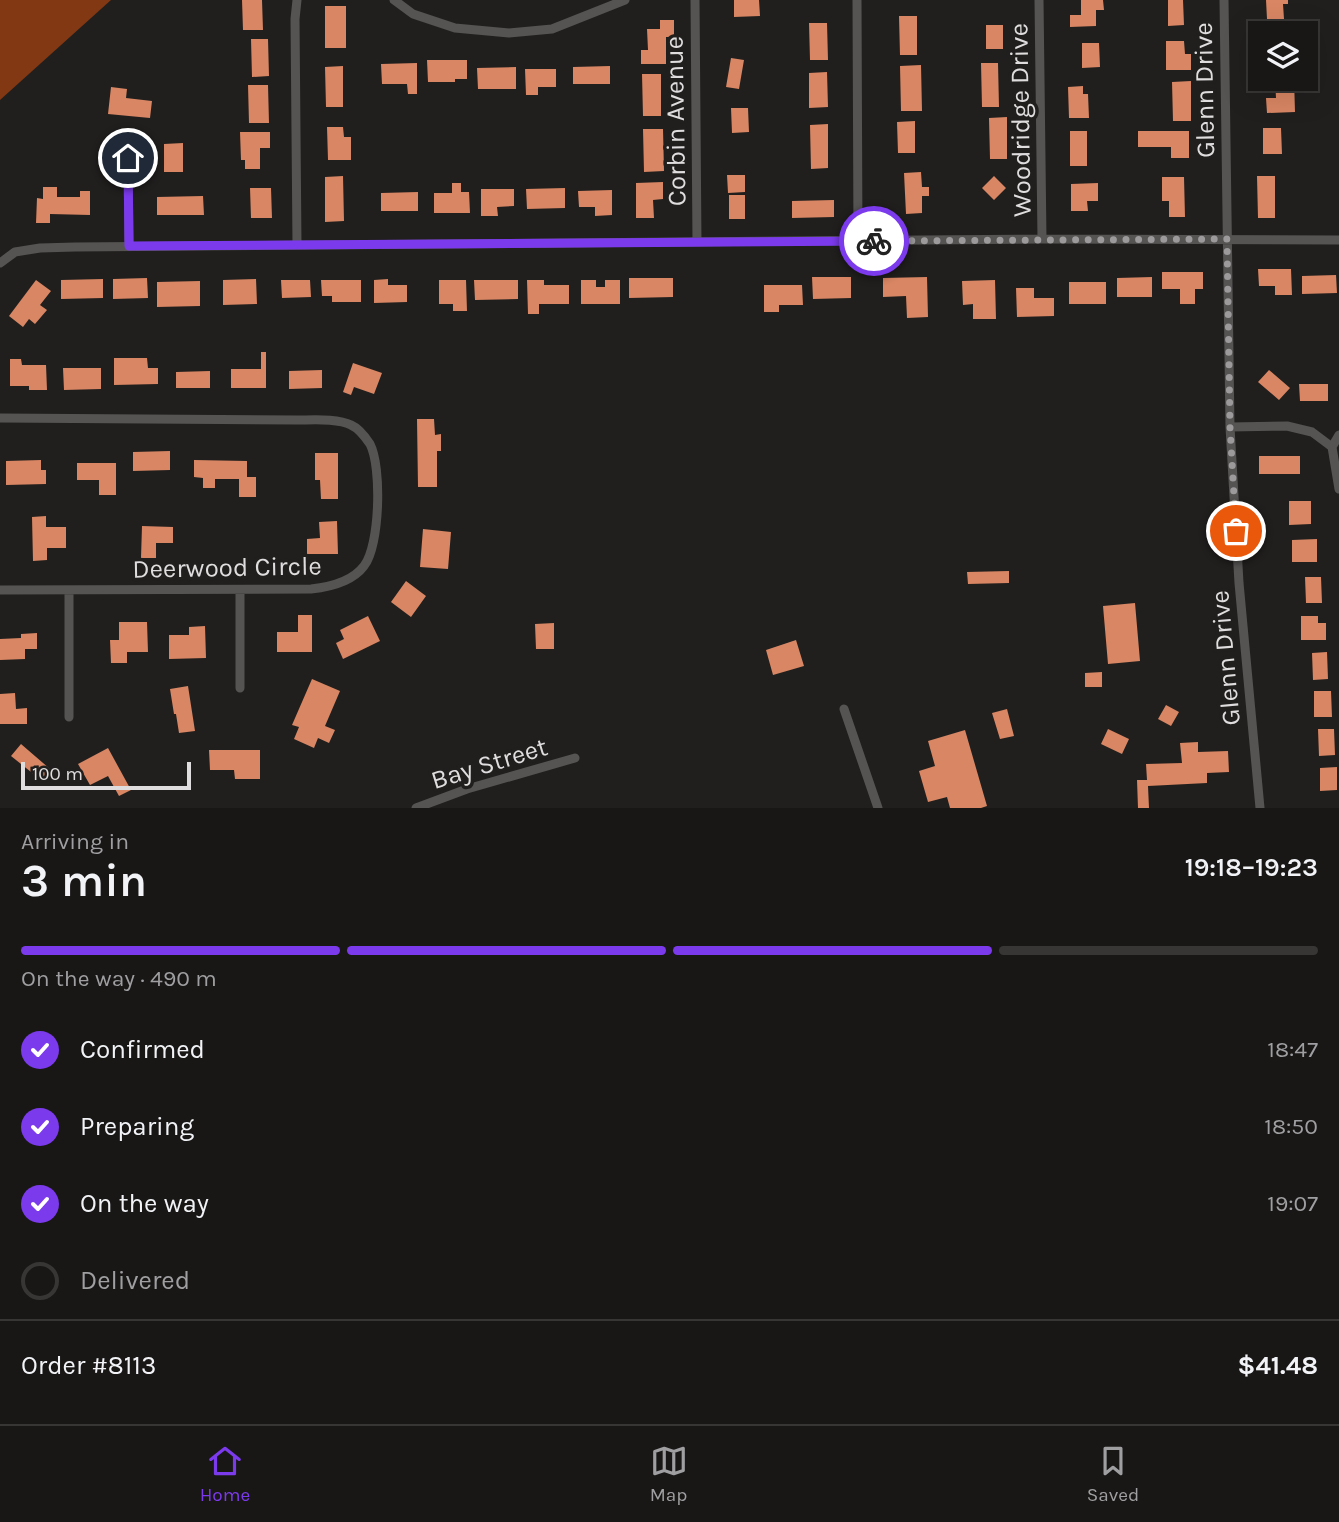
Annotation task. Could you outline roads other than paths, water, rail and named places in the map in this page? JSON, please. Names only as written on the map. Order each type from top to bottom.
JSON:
[{"type":"street","points":[[297,0],[297,246]]},
{"type":"street","points":[[394,0],[413,14],[455,28],[509,33],[552,29],[625,0]]},
{"type":"street","name":"Corbin Avenue","points":[[695,0],[697,242]]},
{"type":"street","points":[[857,0],[858,241]]},
{"type":"street","name":"Woodridge Drive","points":[[1039,0],[1042,239]]},
{"type":"street","name":"Glenn Drive","points":[[1224,0],[1230,427],[1239,583],[1259,808]]},
{"type":"street","points":[[128,158],[129,246]]},
{"type":"street","points":[[0,263],[15,252],[40,248],[129,246],[1042,239],[1339,240]]},
{"type":"street","name":"Deerwood Circle","points":[[0,418],[332,421],[350,424],[370,444],[376,463],[377,500],[372,552],[364,567],[351,578],[331,587],[240,590],[0,590]]},
{"type":"street","points":[[1230,427],[1287,426],[1312,432],[1332,447]]},
{"type":"street","points":[[1339,435],[1332,447],[1339,489]]},
{"type":"street","points":[[240,590],[240,688]]},
{"type":"street","points":[[69,591],[69,717]]},
{"type":"street","points":[[844,709],[878,808]]},
{"type":"street","name":"Bay Street","points":[[416,808],[467,789],[575,758]]}]
